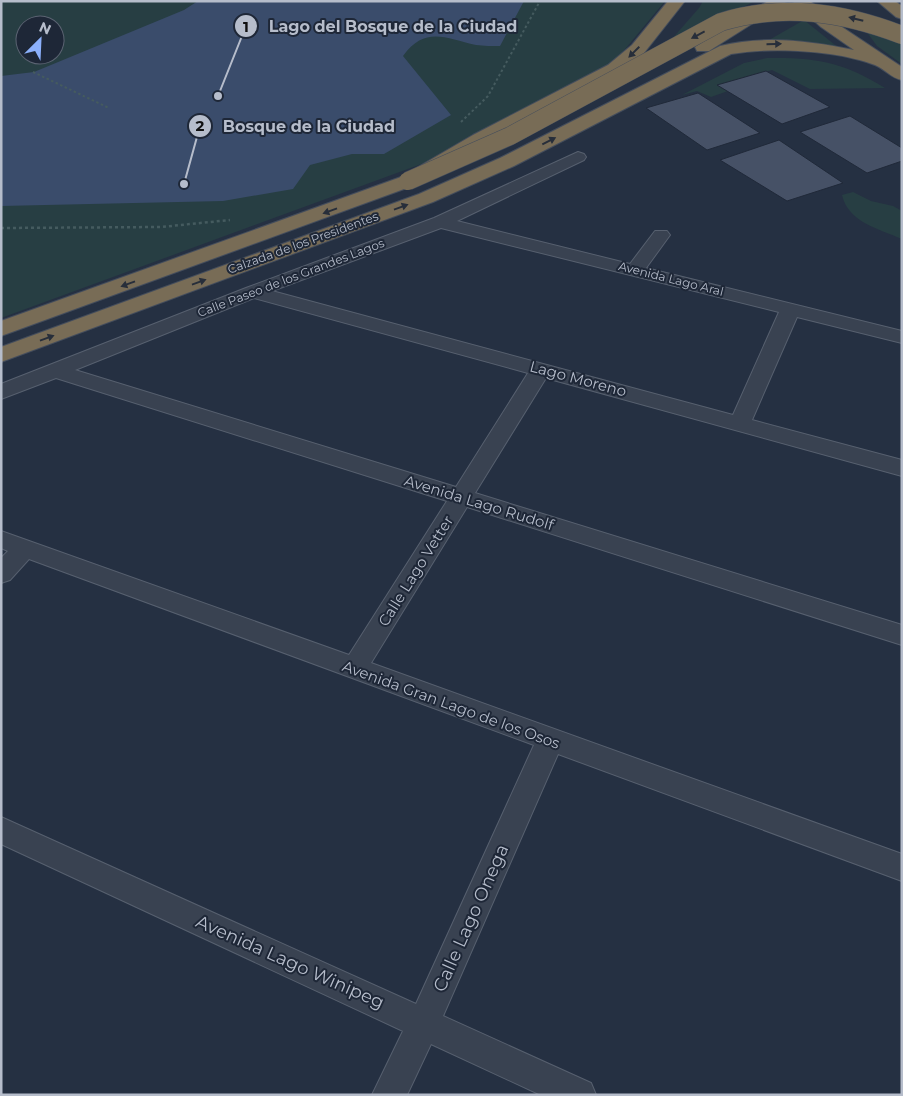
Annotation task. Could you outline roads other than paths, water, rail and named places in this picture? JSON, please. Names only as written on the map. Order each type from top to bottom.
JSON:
[{"type":"highway","points":[[408,181],[474,142],[614,68],[638,49],[677,1]]},
{"type":"highway","points":[[598,116],[612,99],[624,90],[720,38],[780,1]]},
{"type":"highway","points":[[800,1],[827,24],[902,75]]},
{"type":"highway","points":[[885,1],[902,14]]},
{"type":"highway","points":[[408,181],[510,136],[721,22],[736,17],[774,11],[826,13],[881,26],[902,35]]},
{"type":"highway","name":"Calzada de los Presidentes","points":[[1,355],[426,198],[507,162],[726,50],[750,45],[803,45],[880,61]]},
{"type":"highway","name":"Calzada de los Presidentes","points":[[1,329],[408,181]]},
{"type":"street","name":"Calle Paseo de los Grandes Lagos","points":[[1,392],[254,292],[440,222],[578,157]]},
{"type":"street","name":"Avenida Lago Aral","points":[[440,222],[902,337]]},
{"type":"street","points":[[635,270],[662,235]]},
{"type":"street","name":"Lago Moreno","points":[[254,292],[902,468]]},
{"type":"street","points":[[740,424],[790,310]]},
{"type":"street","name":"Calle Lago Vetter","points":[[354,669],[541,369]]},
{"type":"street","name":"Avenida Lago Rudolf","points":[[56,371],[902,635]]},
{"type":"street","points":[[1,574],[13,543]]},
{"type":"street","name":"Avenida Gran Lago de los Osos","points":[[13,543],[902,868]]},
{"type":"street","name":"Calle Lago Onega","points":[[389,1095],[424,1023],[550,740]]},
{"type":"street","name":"Avenida Lago Winipeg","points":[[1,830],[579,1095]]},
{"type":"water","points":[[198,1],[524,1],[500,46],[476,45],[446,38],[428,37],[412,46],[403,56],[451,115],[384,154],[352,154],[310,165],[293,189],[223,201],[1,206],[1,76],[34,72],[51,65],[65,65],[65,59],[184,10]]},
{"type":"place","name":"Lago del Bosque de la Ciudad","points":[[218,96]]},
{"type":"place","name":"Bosque de la Ciudad","points":[[184,184]]}]
